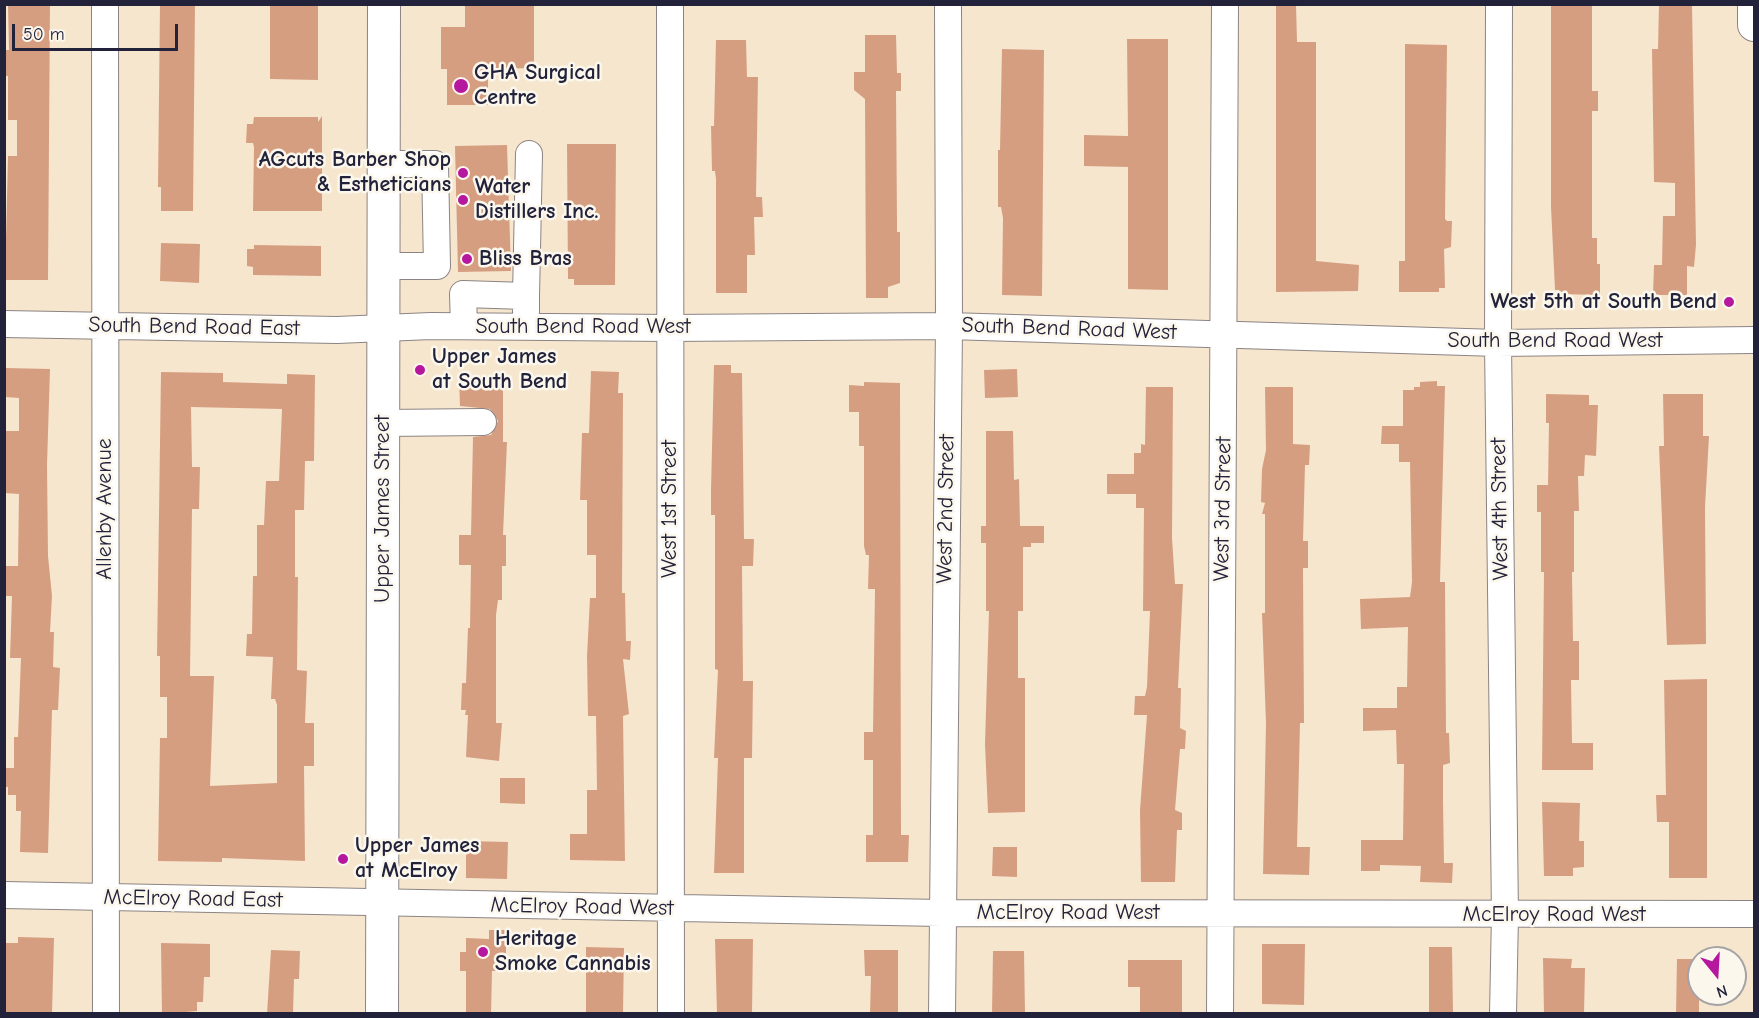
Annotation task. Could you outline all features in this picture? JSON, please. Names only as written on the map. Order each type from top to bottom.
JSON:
[{"type":"main road","name":"Upper James Street","points":[[382,1014],[384,4]]},
{"type":"main road","points":[[1754,4],[1755,24]]},
{"type":"street","name":"Allenby Avenue","points":[[105,4],[104,897],[106,1014]]},
{"type":"street","name":"West 1st Street","points":[[670,4],[671,1014]]},
{"type":"street","name":"West 2nd Street","points":[[942,1014],[941,913],[949,326],[948,4]]},
{"type":"street","name":"West 3rd Street","points":[[1220,1014],[1225,4]]},
{"type":"street","name":"West 4th Street","points":[[1499,4],[1498,343],[1505,915],[1503,1014]]},
{"type":"street","points":[[526,327],[529,154]]},
{"type":"street","points":[[384,164],[435,164],[437,266],[463,294],[464,326]]},
{"type":"street","points":[[384,266],[437,266]]},
{"type":"street","points":[[463,294],[526,296]]},
{"type":"street","name":"South Bend Road East","points":[[4,324],[383,329]]},
{"type":"street","name":"South Bend Road West","points":[[383,329],[464,326],[669,328],[949,326],[1498,343],[1755,340]]},
{"type":"street","points":[[383,423],[483,422]]},
{"type":"street","name":"McElroy Road East","points":[[4,895],[382,904]]},
{"type":"street","name":"McElroy Road West","points":[[382,904],[941,913],[1755,914]]},
{"type":"building","points":[[8,4],[50,4],[48,280],[5,280],[8,156],[17,156],[17,120],[8,120],[8,76],[4,76],[4,50],[9,50]]},
{"type":"building","points":[[160,4],[195,4],[193,211],[161,211],[161,187],[158,187]]},
{"type":"building","points":[[270,4],[318,4],[318,80],[270,79]]},
{"type":"building","points":[[465,4],[534,4],[534,68],[488,69],[488,105],[447,105],[447,69],[441,69],[441,27],[465,27]]},
{"type":"building","points":[[1276,4],[1296,4],[1297,42],[1316,42],[1316,261],[1359,265],[1358,291],[1276,292]]},
{"type":"building","points":[[1551,4],[1592,4],[1592,91],[1598,91],[1598,111],[1592,111],[1592,238],[1597,238],[1600,295],[1559,294],[1559,290],[1555,290],[1551,207]]},
{"type":"building","points":[[1659,4],[1692,4],[1696,245],[1694,267],[1687,266],[1687,295],[1653,295],[1654,265],[1662,265],[1663,216],[1675,216],[1675,183],[1654,182],[1652,49],[1658,49]]},
{"type":"building","points":[[865,35],[896,35],[897,73],[901,73],[901,91],[896,91],[897,232],[900,232],[900,283],[888,287],[888,298],[866,298],[865,99],[854,90],[854,72],[865,72]]},
{"type":"building","points":[[1127,39],[1168,39],[1168,290],[1128,289],[1128,167],[1084,166],[1084,135],[1128,136]]},
{"type":"building","points":[[716,40],[746,40],[747,77],[758,77],[756,197],[762,197],[763,217],[754,217],[755,255],[747,255],[747,293],[716,293],[716,179],[715,171],[712,171],[711,126],[714,126]]},
{"type":"building","points":[[1405,44],[1447,45],[1445,219],[1452,221],[1451,247],[1444,249],[1445,288],[1439,288],[1439,292],[1399,292],[1399,261],[1405,261]]},
{"type":"building","points":[[1002,49],[1044,50],[1042,296],[1002,295],[1003,218],[1001,207],[998,207],[998,150],[1000,150]]},
{"type":"building","points":[[322,116],[322,211],[253,211],[254,147],[253,143],[246,143],[247,124],[253,124],[254,117],[318,117],[318,122]]},
{"type":"building","points":[[567,144],[616,144],[615,285],[574,285],[574,279],[568,279]]},
{"type":"building","points":[[507,145],[511,271],[458,272],[455,146]]},
{"type":"building","points":[[161,243],[200,244],[199,283],[160,281]]},
{"type":"building","points":[[254,245],[321,246],[321,276],[253,275],[253,267],[247,266],[247,249],[254,249]]},
{"type":"building","points":[[714,365],[731,365],[731,373],[742,373],[744,539],[754,539],[753,566],[742,566],[743,681],[753,681],[752,758],[744,758],[744,873],[714,873],[718,758],[714,758],[718,670],[715,669],[715,515],[711,515]]},
{"type":"building","points":[[6,368],[50,369],[47,465],[48,556],[52,596],[50,632],[54,632],[53,667],[60,668],[58,710],[52,710],[48,853],[20,852],[21,811],[16,811],[16,795],[8,795],[8,787],[4,787],[4,768],[14,768],[14,737],[18,737],[21,658],[10,658],[12,596],[4,596],[4,566],[18,566],[19,494],[4,493],[4,431],[19,431],[19,398],[5,397]]},
{"type":"building","points":[[1017,369],[1018,397],[985,398],[984,370]]},
{"type":"building","points":[[591,371],[619,372],[618,393],[623,393],[622,593],[625,593],[626,641],[631,641],[630,660],[623,659],[629,714],[623,716],[625,861],[570,860],[570,834],[587,834],[587,790],[597,790],[596,716],[588,716],[587,656],[590,598],[596,598],[596,555],[587,555],[587,500],[580,500],[582,433],[589,433]]},
{"type":"building","points":[[161,372],[223,373],[223,382],[287,384],[287,374],[315,375],[314,461],[305,461],[304,510],[295,510],[295,577],[298,577],[297,670],[307,671],[305,723],[314,723],[314,766],[304,766],[305,861],[222,858],[222,862],[158,861],[160,738],[167,738],[167,697],[160,697],[160,656],[157,656]],"holes":[[[191,407],[282,409],[279,481],[266,481],[264,525],[257,525],[257,576],[253,576],[252,634],[247,634],[246,656],[273,657],[271,699],[275,699],[277,705],[277,783],[210,786],[214,676],[190,676],[192,509],[199,509],[200,467],[192,467]]]},
{"type":"building","points":[[459,376],[503,376],[503,442],[507,442],[503,535],[506,535],[506,566],[502,566],[502,600],[498,600],[496,615],[496,723],[502,723],[499,761],[466,757],[468,715],[465,715],[466,710],[461,710],[462,683],[466,683],[468,628],[470,628],[471,565],[459,565],[459,535],[471,535],[473,437],[491,435],[498,421],[490,409],[460,406]]},
{"type":"building","points":[[1437,381],[1437,386],[1445,386],[1440,582],[1445,582],[1446,733],[1449,733],[1450,763],[1443,765],[1443,801],[1444,863],[1453,863],[1452,883],[1420,882],[1421,866],[1380,865],[1380,871],[1361,871],[1361,840],[1403,840],[1404,764],[1397,764],[1396,730],[1363,731],[1363,708],[1397,708],[1397,687],[1407,687],[1408,627],[1361,629],[1360,599],[1410,597],[1412,582],[1410,462],[1399,462],[1399,444],[1381,444],[1382,426],[1403,426],[1403,390],[1414,390],[1414,387],[1420,387],[1420,382]]},
{"type":"building","points":[[864,382],[900,383],[901,835],[909,835],[908,862],[866,862],[866,835],[873,835],[873,760],[864,760],[864,732],[873,732],[875,589],[868,589],[869,555],[866,555],[864,546],[864,446],[859,446],[859,412],[849,412],[849,385],[864,386]]},
{"type":"building","points":[[1146,387],[1173,387],[1172,538],[1175,584],[1183,584],[1178,688],[1181,688],[1180,728],[1186,731],[1185,749],[1180,749],[1175,810],[1182,813],[1182,830],[1177,830],[1175,882],[1141,882],[1140,810],[1147,715],[1134,715],[1135,696],[1145,696],[1147,687],[1150,611],[1143,611],[1144,508],[1136,508],[1136,494],[1107,494],[1107,474],[1134,474],[1134,453],[1141,453],[1141,444],[1145,445]]},
{"type":"building","points":[[1265,387],[1293,387],[1293,444],[1310,445],[1309,465],[1305,465],[1303,541],[1308,541],[1308,568],[1303,568],[1304,723],[1300,723],[1297,847],[1310,847],[1309,875],[1263,874],[1266,723],[1262,613],[1265,613],[1265,514],[1262,514],[1265,503],[1261,502],[1262,469],[1266,450]]},
{"type":"building","points":[[1546,394],[1589,395],[1589,405],[1598,405],[1596,456],[1585,455],[1584,476],[1578,476],[1579,511],[1574,511],[1574,572],[1572,572],[1573,641],[1579,641],[1579,680],[1571,680],[1572,743],[1593,743],[1593,770],[1542,770],[1544,572],[1541,572],[1541,512],[1537,512],[1537,485],[1548,485],[1549,423],[1546,423]]},
{"type":"building","points":[[1663,394],[1703,394],[1703,436],[1709,436],[1705,507],[1706,644],[1667,645],[1659,446],[1664,446]]},
{"type":"building","points":[[986,431],[1013,431],[1014,480],[1019,479],[1020,526],[1044,526],[1044,543],[1031,543],[1031,547],[1023,547],[1023,611],[1018,611],[1018,678],[1025,678],[1025,812],[988,813],[985,744],[989,611],[986,611],[986,543],[981,543],[981,526],[986,526]]},
{"type":"building","points":[[1707,679],[1707,878],[1669,878],[1669,822],[1657,822],[1656,795],[1666,795],[1664,680]]},
{"type":"building","points":[[500,778],[525,778],[525,804],[500,803]]},
{"type":"building","points":[[1542,802],[1580,803],[1579,841],[1584,841],[1584,867],[1573,868],[1573,876],[1544,876]]},
{"type":"building","points":[[466,841],[508,842],[507,879],[466,878]]},
{"type":"building","points":[[993,847],[1017,847],[1017,877],[992,876]]},
{"type":"building","points":[[489,930],[506,930],[506,971],[492,971],[491,1014],[466,1014],[466,971],[460,971],[460,952],[466,952],[466,938],[489,939]]},
{"type":"building","points":[[18,937],[54,938],[52,1014],[4,1014],[4,943],[18,943]]},
{"type":"building","points":[[715,939],[753,939],[752,1014],[717,1014]]},
{"type":"building","points":[[161,943],[210,944],[210,977],[204,977],[203,1002],[197,1002],[197,1011],[162,1014]]},
{"type":"building","points":[[1262,944],[1305,944],[1304,1005],[1262,1004]]},
{"type":"building","points":[[586,947],[624,948],[623,1014],[586,1014]]},
{"type":"building","points":[[1429,947],[1452,947],[1453,1014],[1429,1014]]},
{"type":"building","points":[[271,950],[300,951],[299,979],[294,979],[293,1014],[267,1014]]},
{"type":"building","points":[[864,950],[898,950],[898,1014],[870,1014],[871,976],[865,976]]},
{"type":"building","points":[[993,951],[1024,951],[1025,1014],[992,1014]]},
{"type":"building","points":[[1543,958],[1572,959],[1571,968],[1585,968],[1584,1014],[1544,1014]]},
{"type":"building","points":[[1677,959],[1687,959],[1687,1006],[1699,1006],[1699,1014],[1676,1014]]},
{"type":"building","points":[[1128,960],[1182,960],[1182,1014],[1140,1014],[1140,987],[1128,987]]},
{"type":"place","name":"GHA Surgical Centre","points":[[461,86]]},
{"type":"place","name":"AGcuts Barber Shop & Estheticians","points":[[463,173]]},
{"type":"place","name":"Water Distillers Inc.","points":[[463,200]]},
{"type":"place","name":"Bliss Bras","points":[[467,259]]},
{"type":"place","name":"West 5th at South Bend","points":[[1729,302]]},
{"type":"place","name":"Upper James at South Bend","points":[[420,370]]},
{"type":"place","name":"Upper James at McElroy","points":[[343,859]]},
{"type":"place","name":"Heritage Smoke Cannabis","points":[[483,952]]}]
